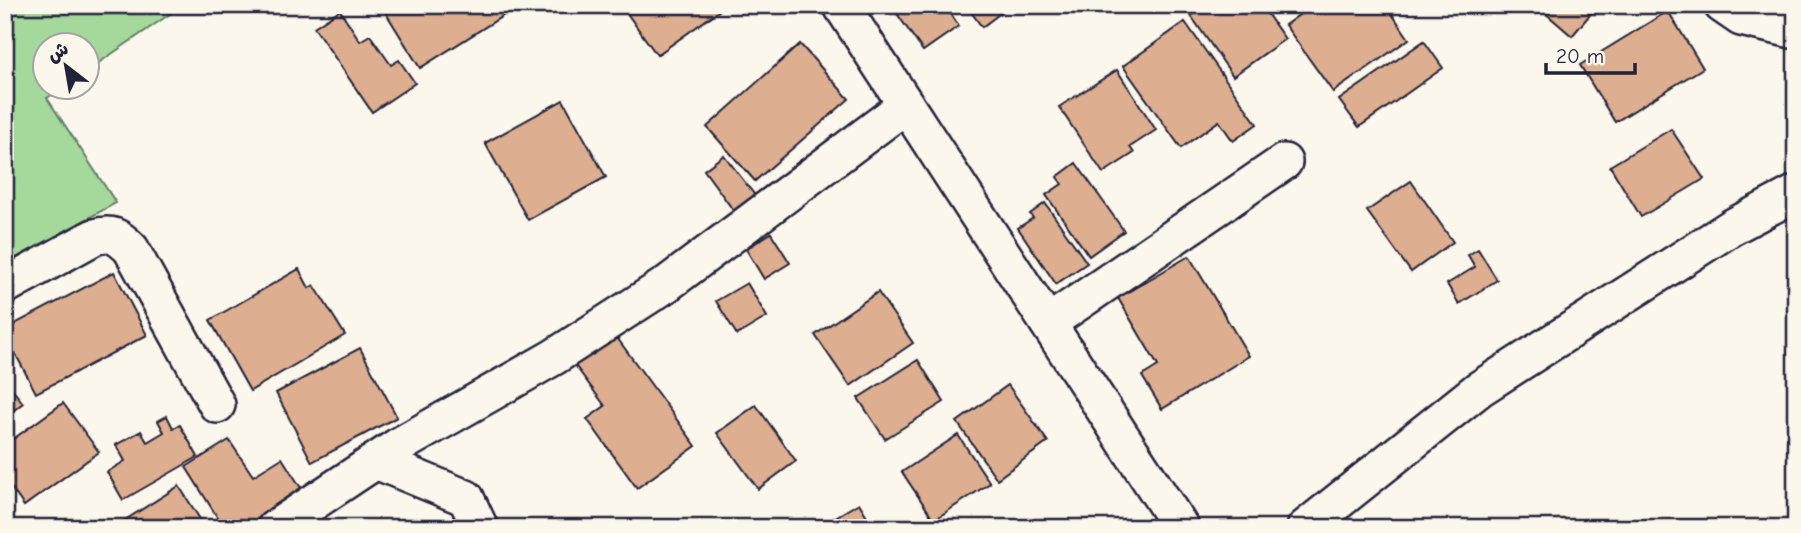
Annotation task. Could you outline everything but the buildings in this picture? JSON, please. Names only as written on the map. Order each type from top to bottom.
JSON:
[{"type":"street","points":[[841,5],[1181,528]]},
{"type":"street","points":[[1722,5],[1741,18],[1796,31]]},
{"type":"street","points":[[275,528],[398,446],[554,357],[667,284],[906,106]]},
{"type":"street","points":[[1048,323],[1284,162]]},
{"type":"street","points":[[1305,528],[1479,389],[1732,227],[1796,193]]},
{"type":"street","points":[[5,286],[93,237],[109,233],[119,237],[131,249],[217,405]]},
{"type":"street","points":[[376,461],[466,498],[480,528]]},
{"type":"green space","points":[[5,5],[183,5],[102,60],[102,32],[32,32],[32,102],[50,102],[116,203],[5,264]]}]
